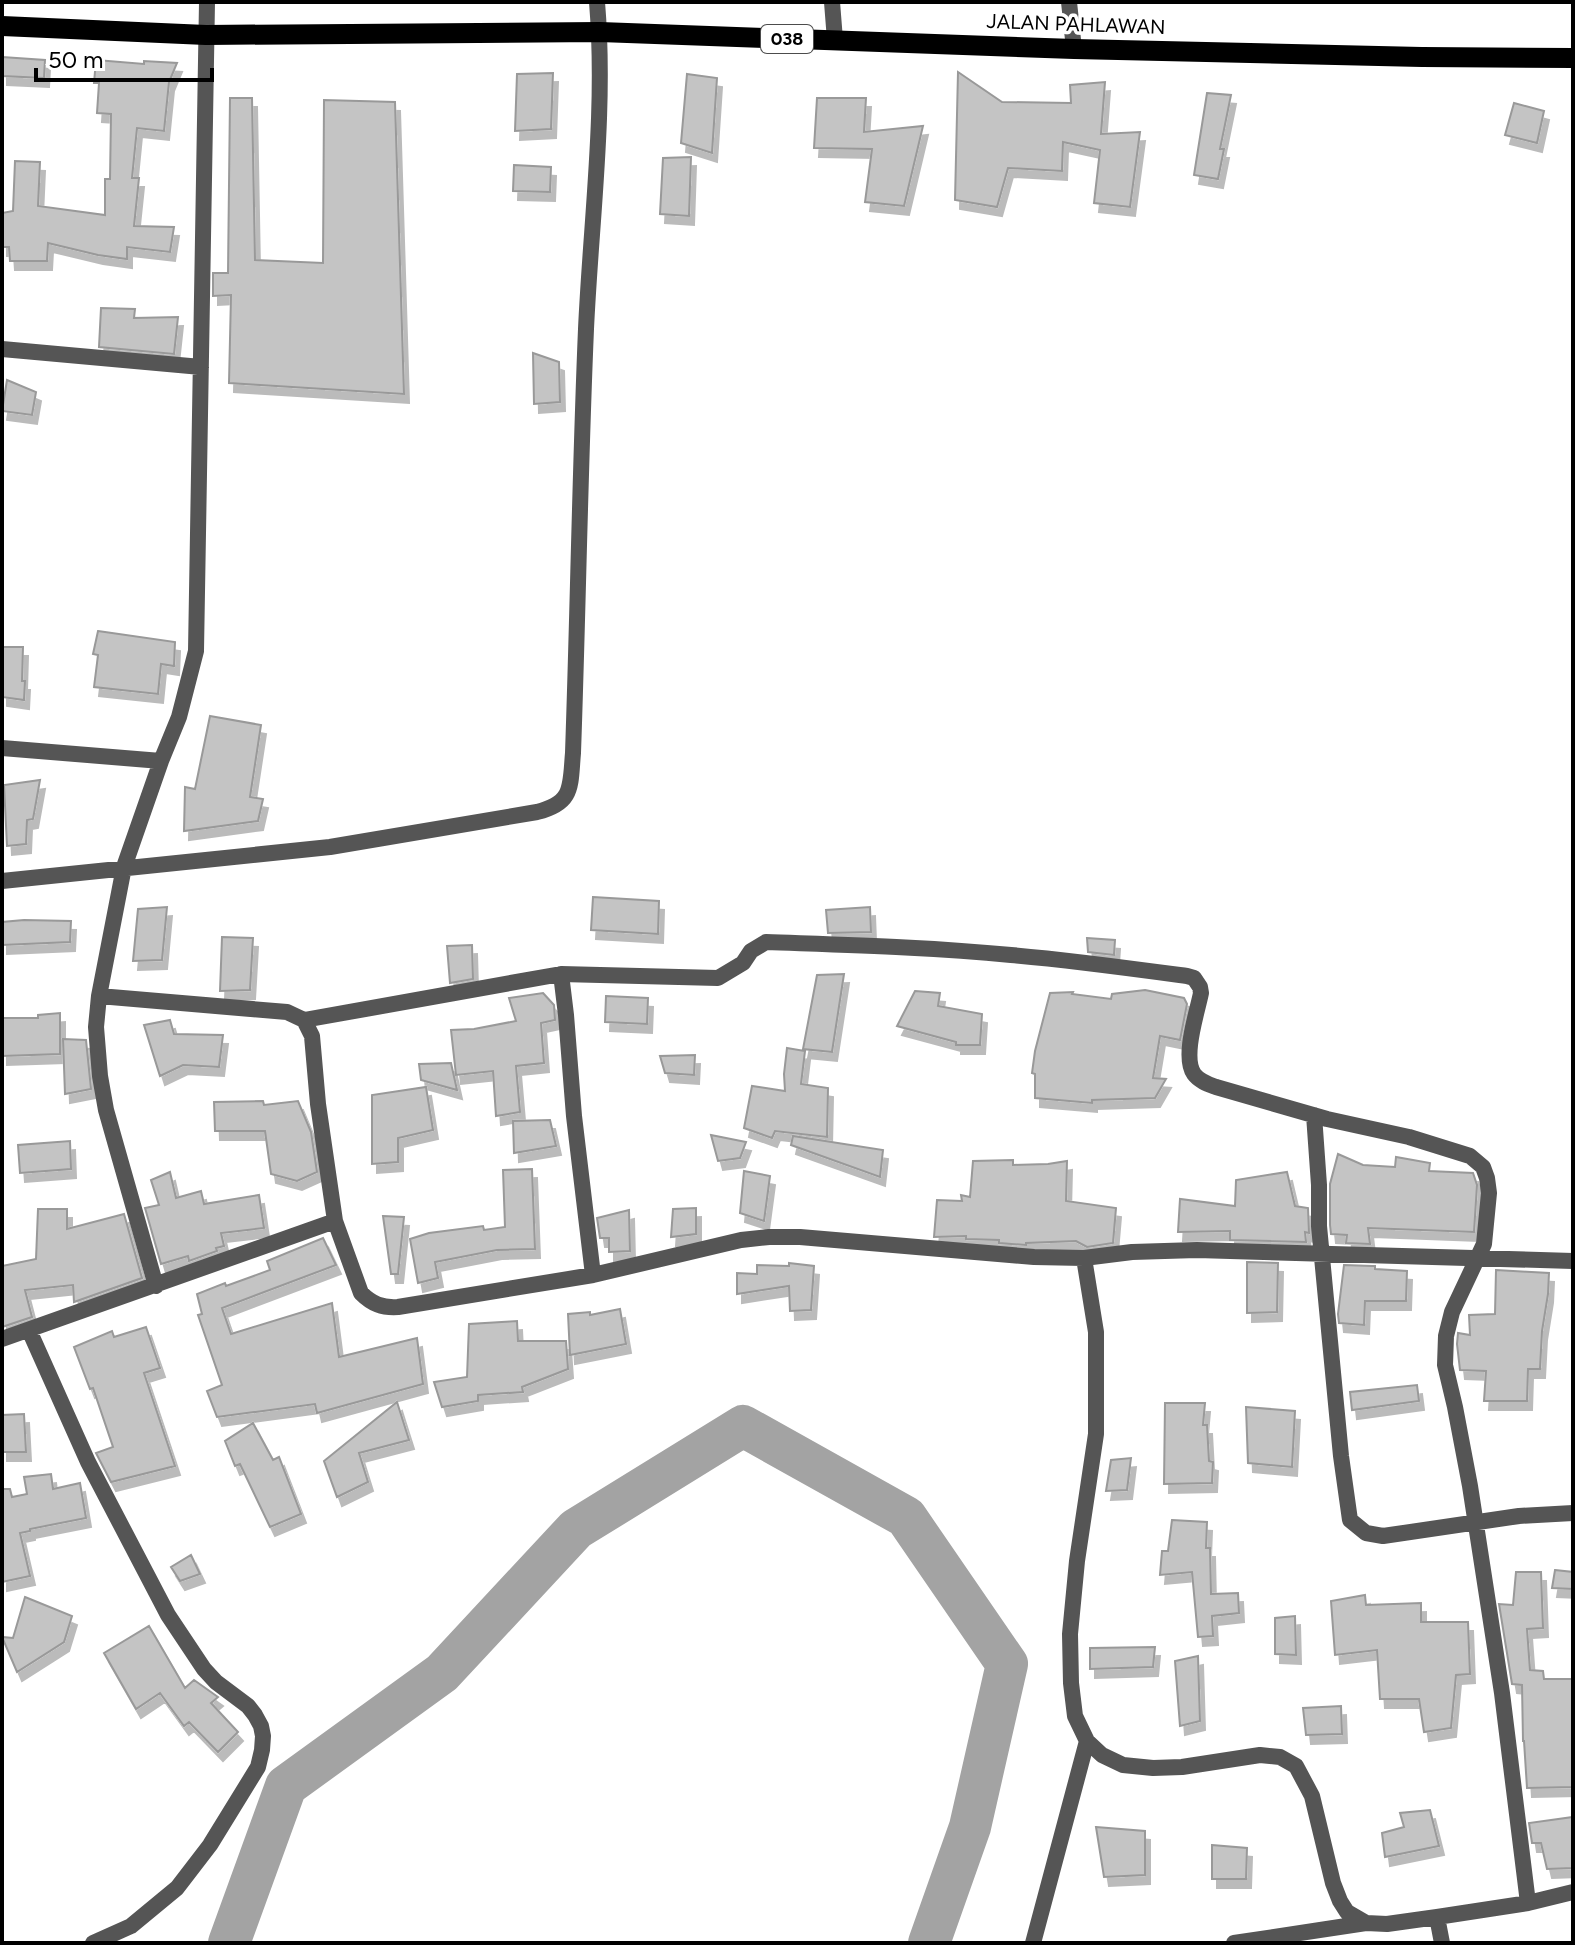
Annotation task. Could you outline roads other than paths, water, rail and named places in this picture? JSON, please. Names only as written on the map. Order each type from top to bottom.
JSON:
[{"type":"main road","name":"JALAN PAHLAWAN","points":[[2,26],[206,35],[600,32],[1074,49],[1573,58]]},
{"type":"street","points":[[156,1286],[106,1110],[96,1027],[124,867],[179,717],[196,651],[207,2]]},
{"type":"street","points":[[2,881],[330,847],[537,812],[554,808],[565,799],[573,753],[586,328],[598,122],[600,32],[597,2]]},
{"type":"street","points":[[832,2],[835,40]]},
{"type":"street","points":[[1069,2],[1074,49]]},
{"type":"street","points":[[2,349],[201,367]]},
{"type":"street","points":[[2,748],[161,761]]},
{"type":"street","points":[[99,996],[287,1012],[304,1020],[561,974],[718,978],[743,963],[751,951],[766,942],[889,946],[1010,955],[1194,978],[1201,993],[1189,1050],[1190,1065],[1202,1082],[1470,1156],[1483,1167],[1487,1178],[1489,1193],[1484,1244],[1452,1312],[1446,1336],[1445,1365],[1464,1454],[1502,1693],[1528,1903]]},
{"type":"street","points":[[561,974],[593,1275]]},
{"type":"street","points":[[304,1020],[312,1036],[318,1104],[335,1221],[361,1293],[369,1302],[387,1308],[593,1275],[741,1240],[769,1237],[1034,1257],[1084,1258],[1132,1252],[1197,1250],[1573,1261]]},
{"type":"street","points":[[1314,1115],[1322,1255],[1350,1520],[1366,1533],[1383,1536],[1519,1516],[1573,1513]]},
{"type":"street","points":[[2,1339],[335,1221]]},
{"type":"street","points":[[1084,1258],[1096,1332],[1096,1434],[1077,1561],[1070,1634],[1075,1716],[1087,1741],[1102,1755],[1123,1765],[1182,1767],[1260,1755],[1280,1757],[1296,1766],[1312,1796],[1340,1901],[1347,1912],[1366,1923]]},
{"type":"street","points":[[29,1330],[88,1462],[168,1615],[204,1669],[248,1706],[261,1726],[263,1736],[258,1767],[210,1845],[177,1888],[131,1926],[93,1943]]},
{"type":"street","points":[[1033,1943],[1087,1741]]},
{"type":"street","points":[[1234,1943],[1366,1923],[1387,1924],[1437,1917],[1528,1903],[1573,1892]]},
{"type":"street","points":[[1437,1917],[1442,1943]]},
{"type":"waterway","points":[[229,1943],[286,1786],[442,1673],[576,1529],[743,1426],[906,1517],[1007,1664],[970,1827],[929,1943]]}]
